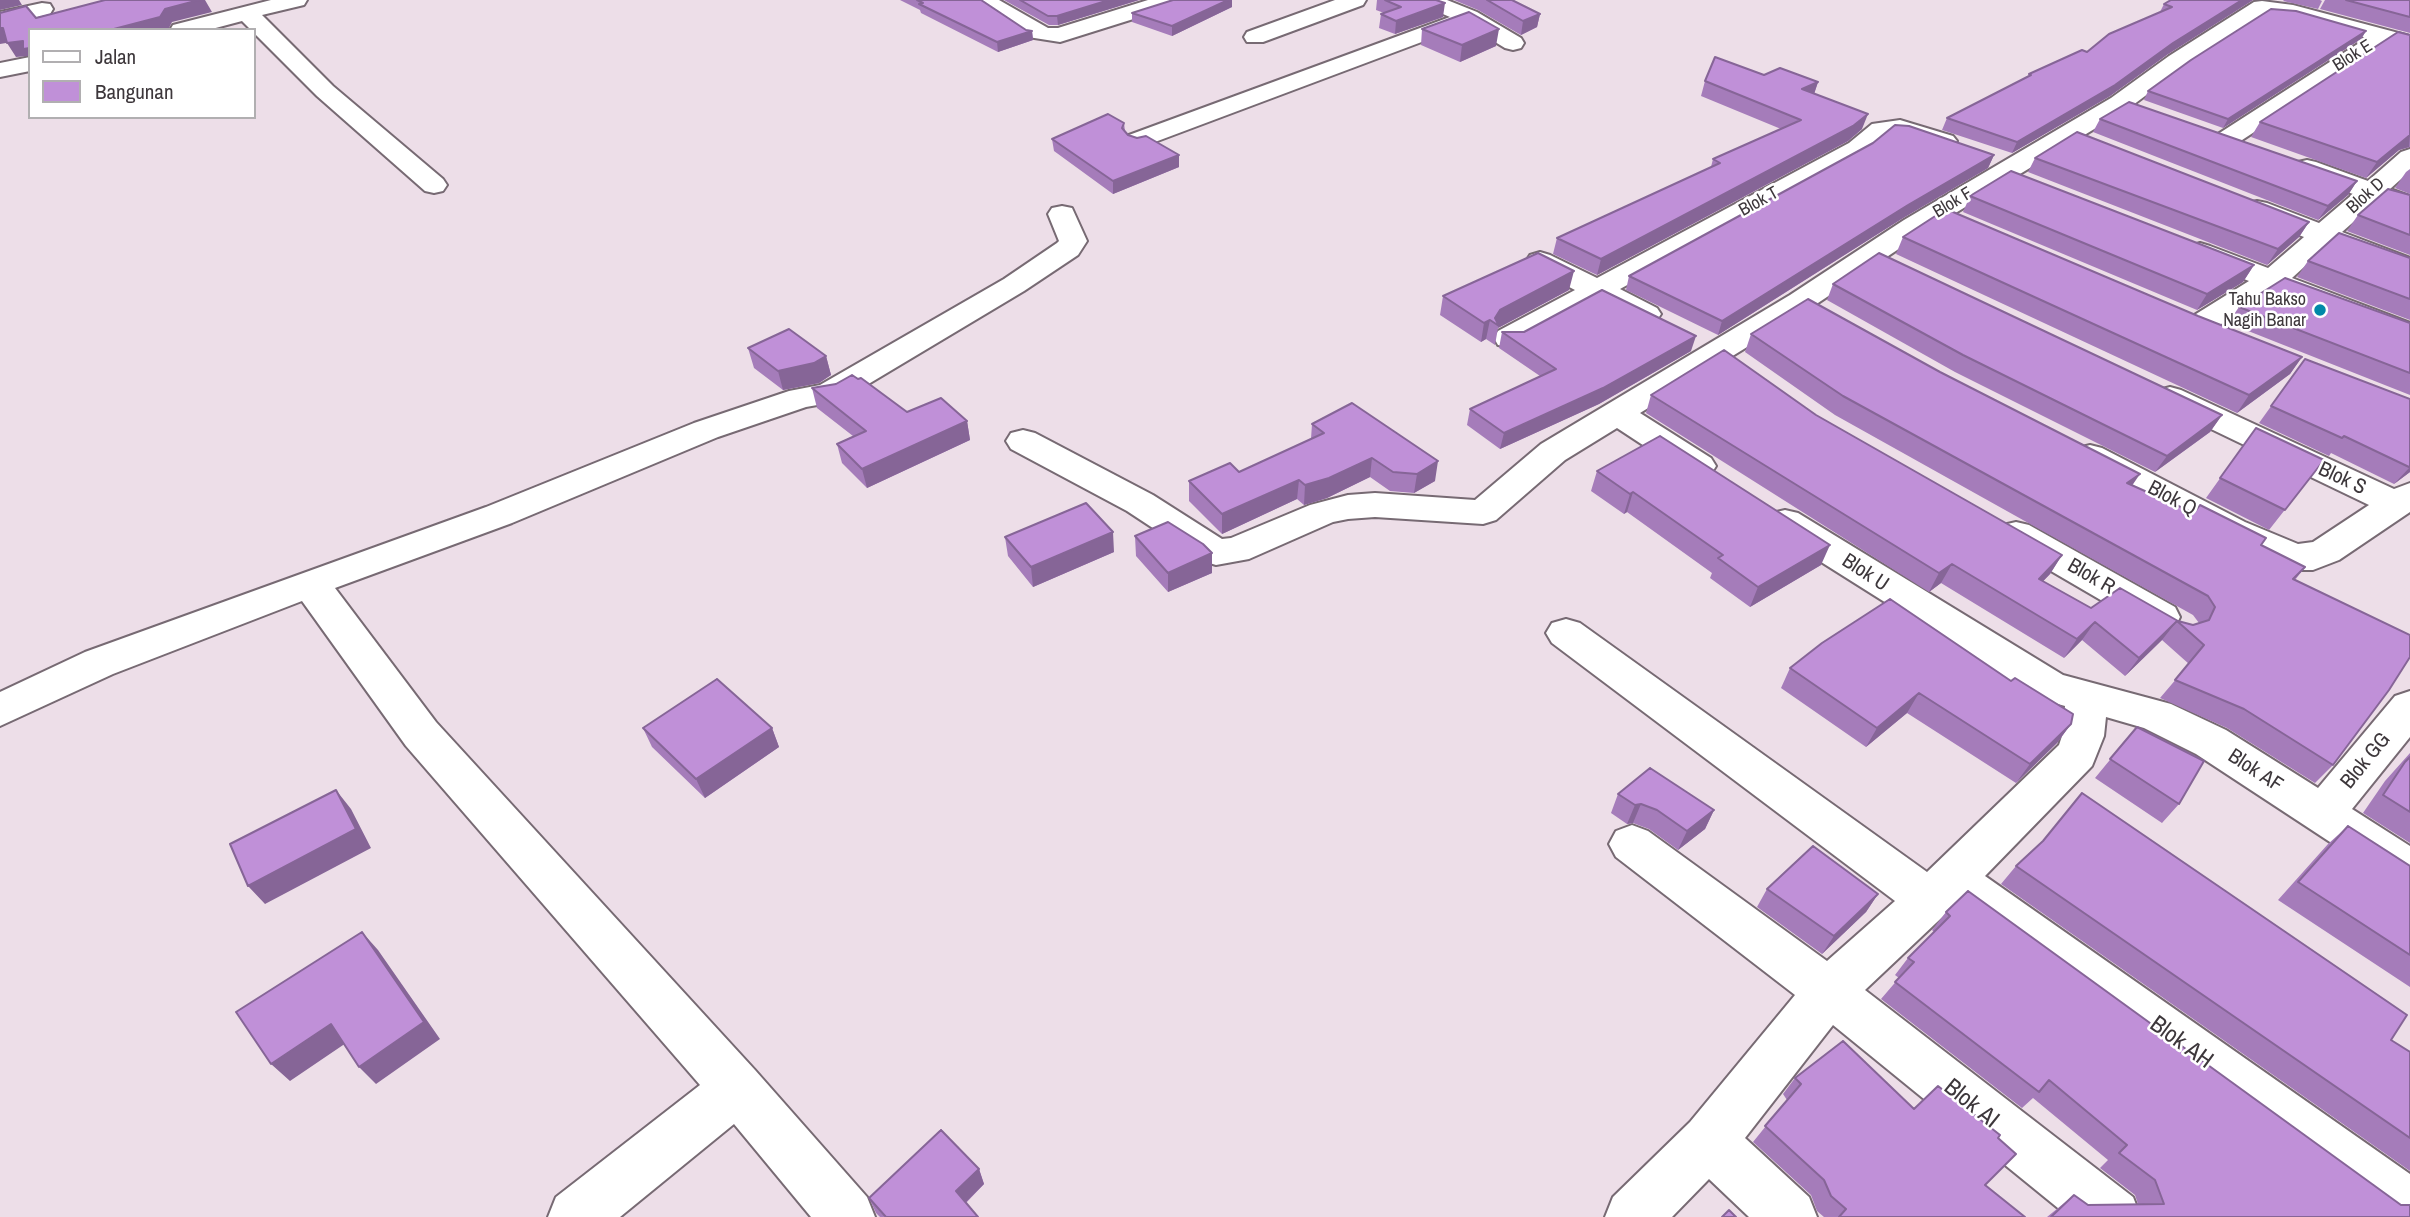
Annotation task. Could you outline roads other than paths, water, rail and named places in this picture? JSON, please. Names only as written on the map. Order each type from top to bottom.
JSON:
[{"type":"street","points":[[189,28],[296,0]]},
{"type":"street","points":[[997,2],[1036,32],[1048,35],[1060,34],[1170,0]]},
{"type":"street","points":[[1255,37],[1356,0]]},
{"type":"street","points":[[1429,0],[1469,17],[1513,43]]},
{"type":"street","name":"Blok F","points":[[1023,441],[1140,503],[1208,547],[1226,552],[1323,513],[1348,507],[1375,505],[1483,512],[1553,452],[1616,412],[1694,338],[1801,301],[1937,213],[2014,175],[2066,134],[2132,107],[2177,61],[2253,12],[2267,7],[2293,11],[2410,43]]},
{"type":"street","points":[[0,19],[42,9]]},
{"type":"street","points":[[248,14],[325,91],[434,185]]},
{"type":"street","points":[[1138,140],[1469,17]]},
{"type":"street","name":"Blok E","points":[[2253,149],[2215,135],[2322,76],[2385,36]]},
{"type":"street","points":[[0,70],[28,64]]},
{"type":"street","name":"Blok T","points":[[1509,338],[1858,148],[1881,129],[1900,127],[1971,151],[2014,175]]},
{"type":"street","points":[[2066,134],[2092,144]]},
{"type":"street","name":"Blok D","points":[[2237,340],[2187,320],[2272,280],[2410,157]]},
{"type":"street","points":[[2280,158],[2410,205]]},
{"type":"street","points":[[2233,200],[2410,268]]},
{"type":"street","points":[[1937,213],[1974,229]]},
{"type":"street","points":[[0,710],[99,663],[499,515],[706,430],[801,398],[829,394],[1014,285],[1068,250],[1073,241],[1062,214]]},
{"type":"street","points":[[2182,245],[2410,334]]},
{"type":"street","points":[[1871,255],[1908,272]]},
{"type":"street","points":[[1540,261],[1694,338],[1749,373]]},
{"type":"street","points":[[1801,301],[1835,320]]},
{"type":"street","name":"Blok S","points":[[2144,385],[2403,500]]},
{"type":"street","points":[[1616,412],[1721,481]]},
{"type":"street","name":"Blok Q","points":[[2067,444],[2279,553],[2313,557],[2403,500]]},
{"type":"street","name":"Blok U","points":[[1756,503],[1885,586],[2051,687],[2087,698]]},
{"type":"street","name":"Blok R","points":[[1986,517],[2178,627]]},
{"type":"street","points":[[310,583],[421,734],[737,1088],[847,1217]]},
{"type":"street","name":"Blok AH","points":[[1566,633],[2410,1208]]},
{"type":"street","points":[[1633,1217],[1709,1141],[1829,991],[1941,890],[2071,789],[2083,736],[2087,698]]},
{"type":"street","name":"Blok AF","points":[[2087,698],[2156,715],[2211,742],[2410,870]]},
{"type":"street","name":"Blok GG","points":[[2322,814],[2358,774],[2410,707]]},
{"type":"street","name":"Blok AI","points":[[1632,844],[1829,991],[2113,1217]]},
{"type":"street","points":[[576,1217],[737,1088]]},
{"type":"street","points":[[1709,1141],[1789,1217]]},
{"type":"place","name":"Tahu Bakso Nagih Banar","points":[[2320,310]]}]
